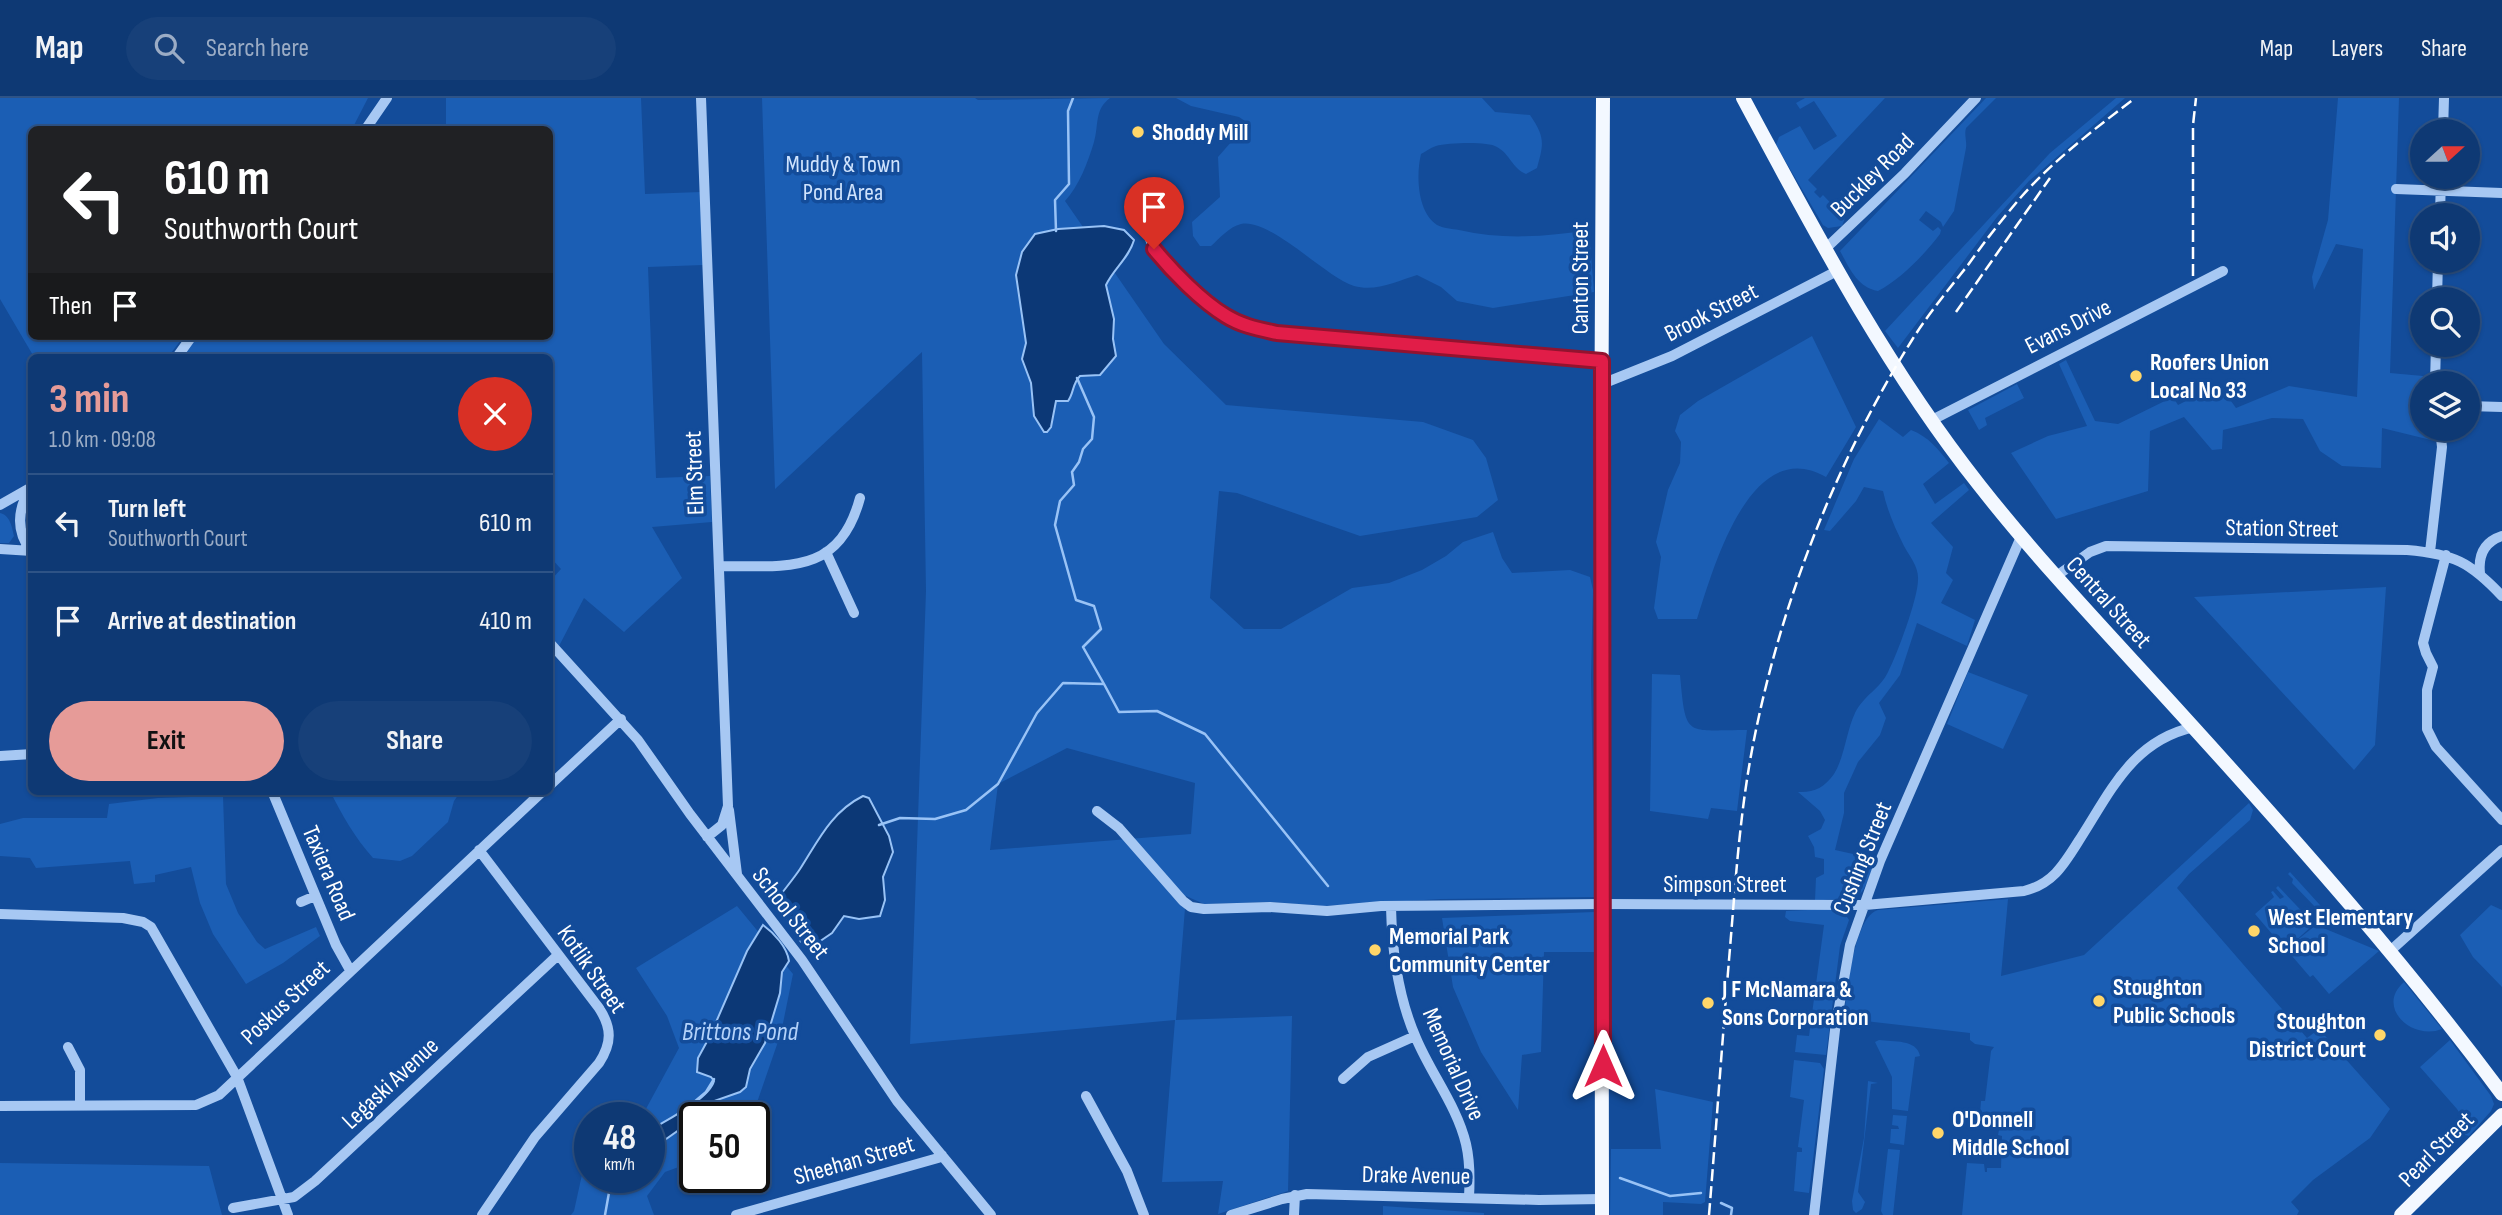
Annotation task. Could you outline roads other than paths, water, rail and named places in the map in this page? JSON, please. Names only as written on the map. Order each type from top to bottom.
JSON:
[{"type":"main road","name":"Canton Street","points":[[1602,1215],[1603,98]]},
{"type":"main road","name":"Central Street","points":[[1743,98],[1837,271],[1896,368],[1972,475],[2055,577],[2194,727],[2389,951],[2502,1094]]},
{"type":"main road","name":"Pearl Street","points":[[2401,1215],[2502,1115]]},
{"type":"street","points":[[368,126],[387,98]]},
{"type":"street","name":"Elm Street","points":[[701,98],[729,807],[737,877]]},
{"type":"street","name":"Buckley Road","points":[[1825,249],[1905,173],[1976,98]]},
{"type":"street","points":[[2443,119],[2444,98]]},
{"type":"street","points":[[2396,189],[2502,193]]},
{"type":"street","points":[[2440,203],[2441,190]]},
{"type":"street","points":[[1150,239],[1162,258],[1203,297],[1225,315],[1248,327],[1277,333],[1602,361]]},
{"type":"street","name":"Brook Street","points":[[1602,384],[1672,356],[1837,271]]},
{"type":"street","name":"Evans Drive","points":[[1932,420],[2223,271]]},
{"type":"street","points":[[2480,406],[2502,407]]},
{"type":"street","points":[[2430,552],[2441,441]]},
{"type":"street","points":[[0,505],[28,488]]},
{"type":"street","points":[[28,492],[21,507],[19,522],[22,537],[28,546]]},
{"type":"street","points":[[719,566],[794,565],[826,552],[848,530],[860,498]]},
{"type":"street","points":[[2464,562],[2482,552],[2493,539],[2502,536]]},
{"type":"street","name":"Cushing Street","points":[[1814,1215],[1835,1030],[1850,945],[1880,861],[2021,537]]},
{"type":"street","name":"Station Street","points":[[2055,577],[2090,552],[2106,546],[2430,552],[2464,562],[2480,573],[2502,596]]},
{"type":"street","points":[[0,549],[28,551]]},
{"type":"street","points":[[826,552],[854,613]]},
{"type":"street","points":[[2480,573],[2482,552]]},
{"type":"street","points":[[2446,555],[2423,643],[2433,667],[2427,690],[2428,733],[2436,747],[2502,820]]},
{"type":"street","name":"School Street","points":[[553,646],[646,750],[707,837],[802,960],[896,1099],[991,1215]]},
{"type":"street","points":[[553,782],[621,719]]},
{"type":"street","name":"Simpson Street","points":[[1097,811],[1119,828],[1183,901],[1204,909],[1270,907],[1327,911],[1391,907],[1602,904],[1865,905],[2024,891],[2047,882],[2063,867],[2123,772],[2136,757],[2162,737],[2194,727]]},
{"type":"street","points":[[0,756],[28,754]]},
{"type":"street","name":"Taxiera Road","points":[[274,795],[336,945],[350,970]]},
{"type":"street","name":"Poskus Street","points":[[0,1106],[196,1105],[219,1095],[539,795]]},
{"type":"street","points":[[707,837],[722,825],[729,807]]},
{"type":"street","name":"Kotlik Street","points":[[479,850],[605,1016],[610,1042],[599,1063],[535,1137],[482,1215]]},
{"type":"street","points":[[2389,951],[2502,850]]},
{"type":"street","points":[[302,902],[315,895]]},
{"type":"street","name":"Memorial Drive","points":[[1391,907],[1398,977],[1415,1036],[1463,1133],[1468,1159],[1469,1197]]},
{"type":"street","points":[[0,914],[123,918],[143,922],[158,935],[237,1077],[288,1215]]},
{"type":"street","name":"Legaski Avenue","points":[[233,1208],[294,1197],[315,1181],[558,955]]},
{"type":"street","points":[[1343,1079],[1368,1057],[1415,1036]]},
{"type":"street","points":[[68,1047],[79,1070],[80,1106]]},
{"type":"street","points":[[1086,1096],[1127,1171],[1144,1215]]},
{"type":"street","name":"Sheehan Street","points":[[736,1215],[942,1155]]},
{"type":"street","name":"Drake Avenue","points":[[1231,1215],[1295,1195],[1317,1194],[1602,1199]]},
{"type":"street","points":[[1294,1215],[1295,1195]]},
{"type":"water","points":[[1104,226],[1124,230],[1134,240],[1106,285],[1114,319],[1116,356],[1100,375],[1080,376],[1068,401],[1056,401],[1051,427],[1044,432],[1034,416],[1031,383],[1022,359],[1026,343],[1016,275],[1022,252],[1035,234],[1058,229]]},
{"type":"water","points":[[863,796],[869,798],[889,836],[893,852],[883,877],[885,900],[880,916],[859,919],[844,916],[832,933],[813,946],[801,942],[787,918],[774,904],[834,819]]},
{"type":"water","name":"Brittons Pond","points":[[763,925],[779,941],[789,961],[782,972],[780,993],[765,1043],[750,1069],[746,1087],[713,1102],[695,1102],[711,1088],[714,1081],[711,1077],[697,1072],[698,1058],[747,951]]},
{"type":"water","name":"Brittons Pond","points":[[679,1113],[679,1130],[665,1140],[665,1121]]},
{"type":"waterway","points":[[1056,231],[1055,200],[1069,184],[1068,111],[1073,98]]},
{"type":"waterway","points":[[879,825],[900,818],[935,819],[966,810],[998,784],[1037,713],[1063,683],[1104,684],[1083,647],[1101,629],[1094,606],[1076,600],[1055,525],[1060,501],[1074,485],[1072,472],[1083,449],[1092,439],[1094,417],[1077,378]]},
{"type":"waterway","points":[[1104,684],[1119,712],[1157,711],[1205,734],[1328,886]]},
{"type":"waterway","points":[[694,1102],[706,1092],[714,1079]]},
{"type":"waterway","points":[[1620,1178],[1670,1196],[1701,1193]]},
{"type":"waterway","points":[[605,1215],[609,1193]]},
{"type":"waterway","points":[[1721,1203],[1732,1208],[1731,1215]]},
{"type":"railway","points":[[1709,1215],[1735,881],[1748,776],[1763,696],[1794,590],[1813,537],[1858,436],[1884,387],[1932,311],[2001,221],[2035,182],[2076,144],[2135,98]]},
{"type":"railway","points":[[2193,276],[2193,125],[2196,98]]},
{"type":"railway","points":[[1956,312],[2050,178]]},
{"type":"place","name":"Shoddy Mill","points":[[1138,132]]},
{"type":"place","name":"Roofers Union Local No 33","points":[[2136,376]]},
{"type":"place","name":"West Elementary School","points":[[2254,931]]},
{"type":"place","name":"Memorial Park Community Center","points":[[1375,950]]},
{"type":"place","name":"Stoughton Public Schools","points":[[2099,1001]]},
{"type":"place","name":"J F McNamara & Sons Corporation","points":[[1708,1003]]},
{"type":"place","name":"Stoughton District Court","points":[[2380,1035]]},
{"type":"place","name":"O'Donnell Middle School","points":[[1938,1133]]},
{"type":"park label","name":"Muddy & Town Pond Area","points":[[843,178]]}]
